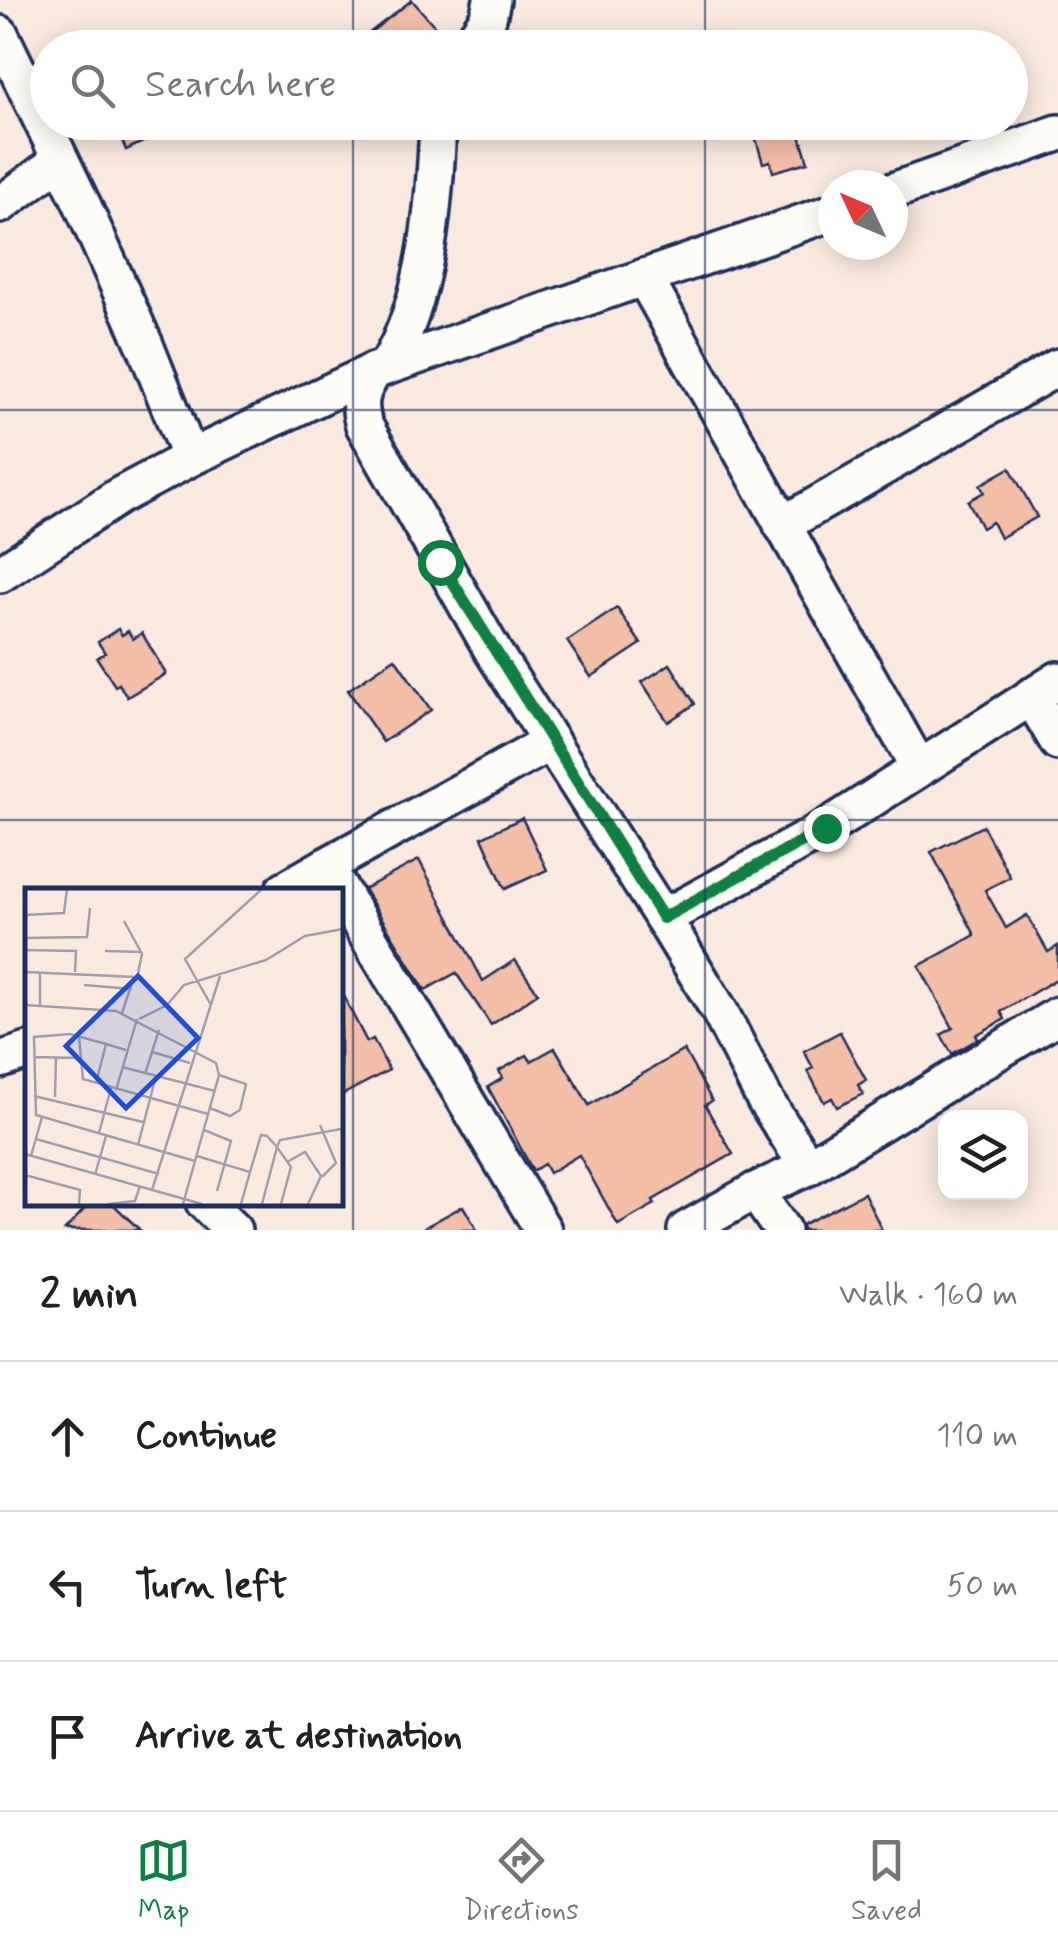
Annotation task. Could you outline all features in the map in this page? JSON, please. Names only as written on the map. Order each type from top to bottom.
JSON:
[{"type":"street","points":[[480,30],[492,0]]},
{"type":"street","points":[[1,32],[30,95]]},
{"type":"street","points":[[908,186],[1058,133]]},
{"type":"street","points":[[51,140],[145,345],[190,458]]},
{"type":"street","points":[[437,140],[436,183],[422,268],[402,339],[361,392],[364,425],[440,562],[663,918],[808,1167]]},
{"type":"street","points":[[0,206],[60,160]]},
{"type":"street","points":[[0,574],[119,496],[380,368],[818,217]]},
{"type":"street","points":[[644,277],[919,768]]},
{"type":"street","points":[[782,525],[1058,367]]},
{"type":"street","points":[[663,918],[826,828],[1045,688],[1058,742]]},
{"type":"street","points":[[288,888],[551,742]]},
{"type":"street","points":[[326,866],[339,888]]},
{"type":"street","points":[[342,893],[543,1230]]},
{"type":"street","points":[[686,1230],[808,1167],[1058,1015]]},
{"type":"street","points":[[0,1060],[25,1052]]},
{"type":"street","points":[[755,1191],[782,1230]]},
{"type":"building","points":[[412,0],[438,30],[373,30]]},
{"type":"building","points":[[122,140],[147,140],[126,150]]},
{"type":"building","points":[[756,140],[801,140],[808,162],[773,172],[770,161],[763,163]]},
{"type":"building","points":[[1010,468],[1037,517],[1000,538],[992,522],[982,528],[968,501],[984,492],[980,485]]},
{"type":"building","points":[[617,608],[641,644],[591,677],[567,641]]},
{"type":"building","points":[[118,629],[122,635],[128,631],[133,639],[142,633],[166,674],[127,697],[97,658],[105,653],[98,642]]},
{"type":"building","points":[[395,658],[431,710],[383,742],[348,690]]},
{"type":"building","points":[[670,664],[695,704],[668,722],[642,682]]},
{"type":"building","points":[[522,818],[547,870],[505,889],[482,837]]},
{"type":"building","points":[[983,826],[1010,877],[985,890],[1006,928],[1027,915],[1048,952],[1058,946],[1058,978],[1001,1012],[1005,1019],[952,1054],[941,1035],[953,1028],[919,966],[975,935],[931,852]]},
{"type":"building","points":[[419,860],[483,981],[515,960],[538,993],[491,1025],[456,973],[425,990],[364,889]]},
{"type":"building","points":[[342,994],[367,1042],[373,1039],[389,1070],[342,1095]]},
{"type":"building","points":[[840,1032],[866,1080],[858,1085],[863,1094],[837,1107],[832,1098],[824,1102],[808,1071],[813,1068],[804,1051]]},
{"type":"building","points":[[555,1048],[589,1105],[684,1050],[712,1101],[705,1105],[733,1154],[618,1225],[579,1155],[549,1173],[544,1164],[533,1171],[488,1087],[503,1078],[499,1071],[527,1055],[531,1061]]},
{"type":"building","points":[[864,1193],[882,1230],[803,1230],[802,1225]]},
{"type":"building","points":[[88,1205],[114,1205],[140,1230],[65,1230]]},
{"type":"building","points":[[463,1206],[477,1230],[420,1230]]},
{"type":"route","points":[[440,562],[663,918],[826,828]]}]
